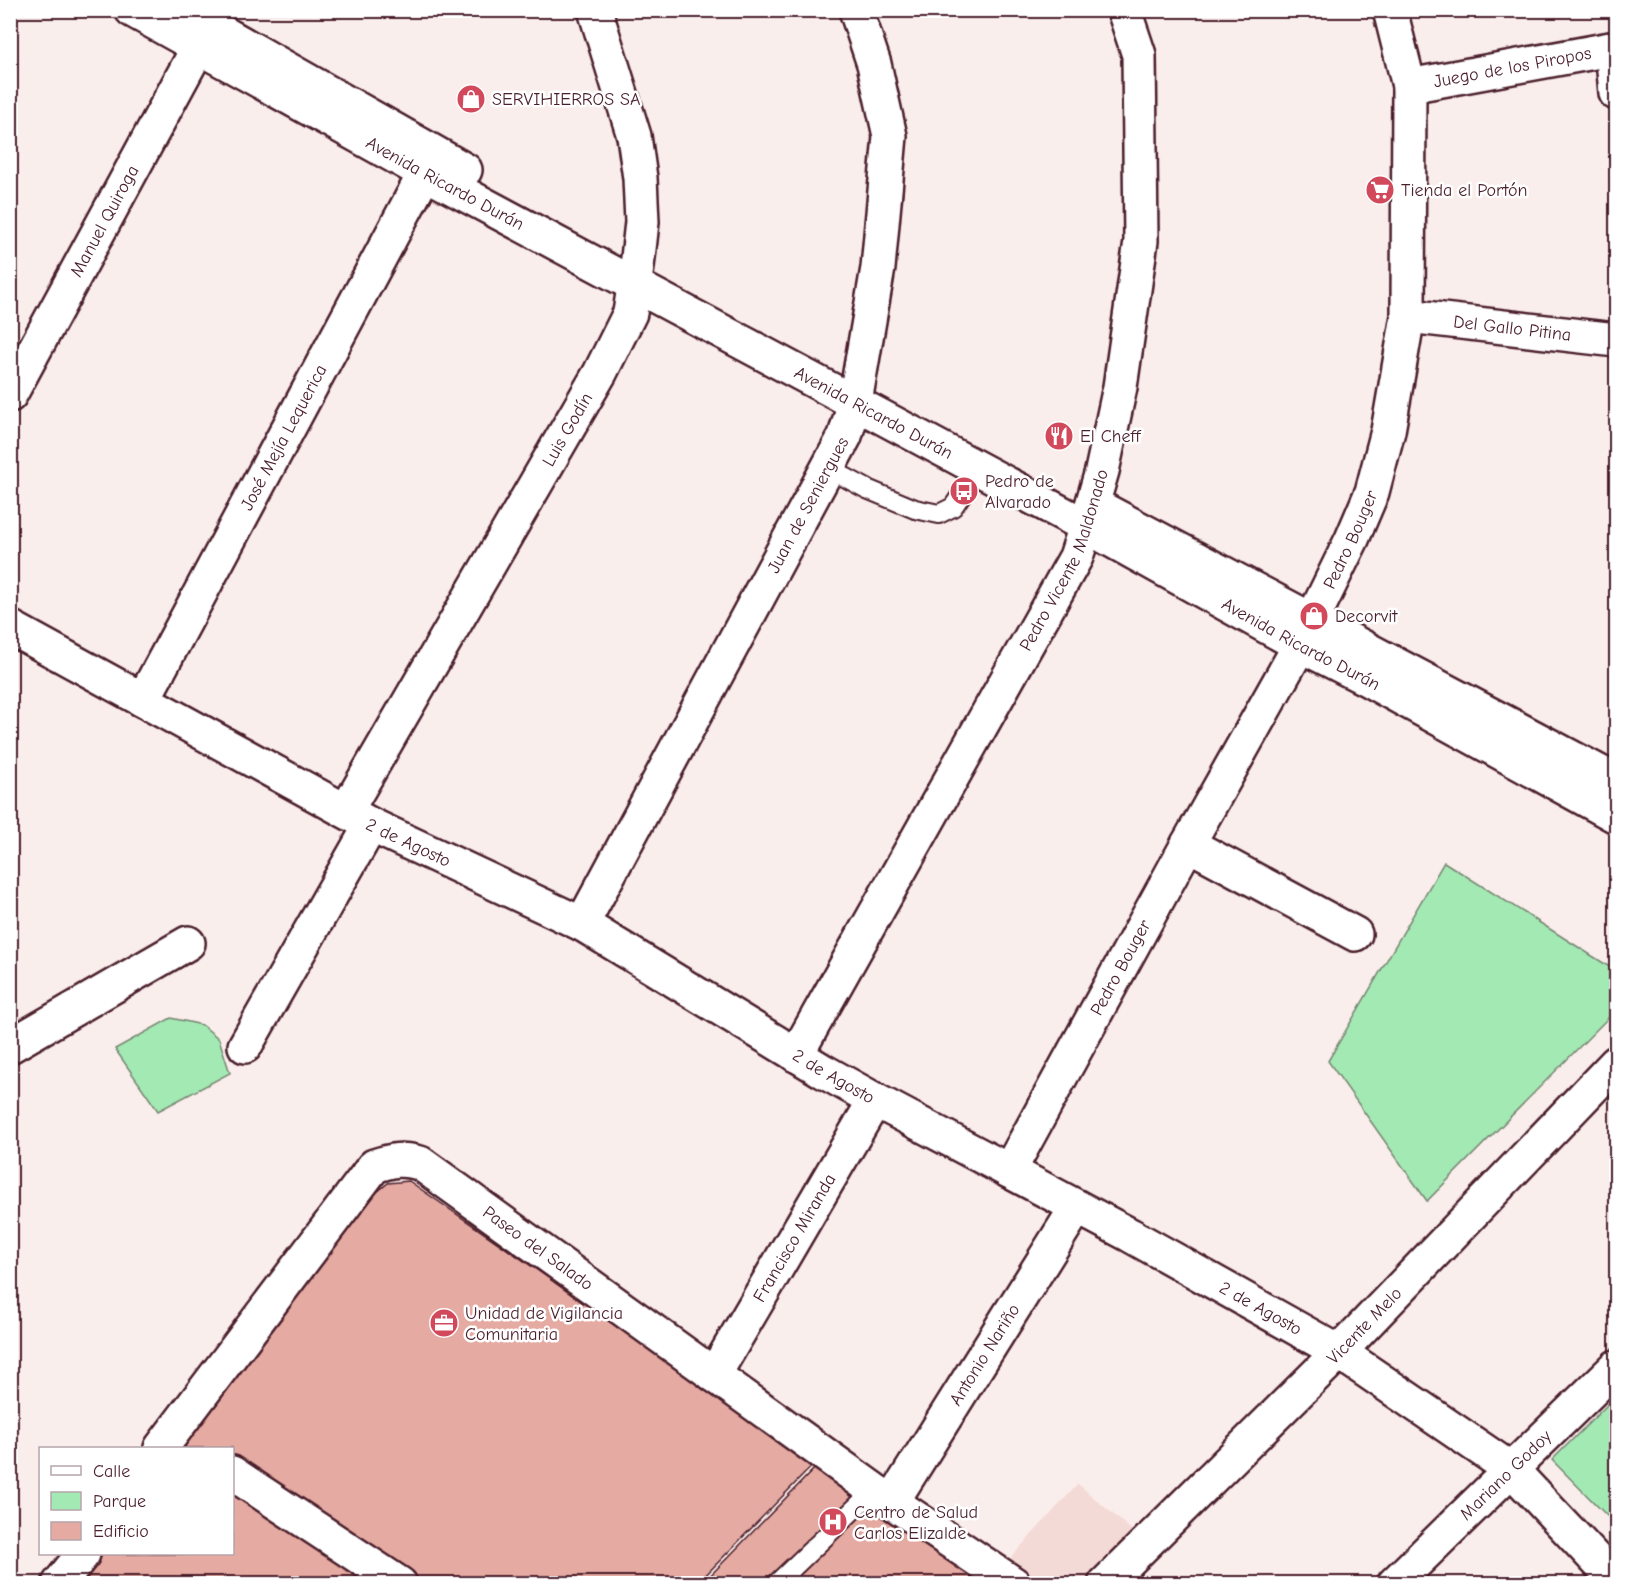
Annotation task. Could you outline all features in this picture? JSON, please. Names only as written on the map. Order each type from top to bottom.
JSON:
[{"type":"street","name":"Avenida Ricardo Durán","points":[[132,10],[634,288],[856,392],[1306,633],[1617,781]]},
{"type":"street","name":"Avenida Ricardo Durán","points":[[183,10],[634,288]]},
{"type":"street","name":"Luis Godín","points":[[245,1046],[359,818],[600,373],[634,288],[642,222],[640,178],[634,136],[595,10]]},
{"type":"street","name":"Juan de Seniergues","points":[[582,924],[845,436],[856,392],[878,268],[890,136],[874,64],[856,10]]},
{"type":"street","name":"Pedro Vicente Maldonado","points":[[796,1055],[1076,556],[1089,515],[1102,471],[1120,387],[1141,241],[1139,55],[1124,10]]},
{"type":"street","name":"Pedro Bouger","points":[[1009,1171],[1306,633],[1352,539],[1372,492],[1388,431],[1408,316],[1408,86],[1390,10]]},
{"type":"street","name":"Manuel Quiroga","points":[[10,395],[198,48]]},
{"type":"street","name":"Juego de los Piropos","points":[[1408,86],[1614,48]]},
{"type":"street","points":[[1614,48],[1617,93]]},
{"type":"street","name":"José Mejía Lequerica","points":[[142,700],[425,173]]},
{"type":"street","name":"Del Gallo Pitina","points":[[1408,316],[1617,340]]},
{"type":"street","name":"Avenida Ricardo Durán","points":[[856,392],[976,466],[1089,515]]},
{"type":"street","name":"2 de Agosto","points":[[10,627],[359,818],[582,924],[796,1055],[875,1100],[1130,1235],[1339,1352],[1512,1470],[1617,1581]]},
{"type":"street","name":"Avenida Ricardo Durán","points":[[1306,633],[1366,679],[1617,816]]},
{"type":"street","points":[[1188,844],[1355,934]]},
{"type":"street","points":[[10,1046],[188,943]]},
{"type":"street","name":"Vicente Melo","points":[[1105,1584],[1339,1352],[1617,1063]]},
{"type":"street","name":"Francisco Miranda","points":[[714,1375],[875,1100]]},
{"type":"street","name":"Paseo del Salado","points":[[176,1444],[374,1166],[405,1159],[420,1163],[883,1496],[1014,1584]]},
{"type":"street","name":"Antonio Nariño","points":[[883,1496],[1077,1207]]},
{"type":"street","name":"Mariano Godoy","points":[[1394,1584],[1617,1367]]},
{"type":"street","points":[[234,1474],[400,1584]]},
{"type":"street","points":[[59,1584],[82,1555]]},
{"type":"lane","points":[[828,468],[867,489],[915,509],[939,514],[953,507],[976,466]]},
{"type":"lane","points":[[776,1584],[883,1496]]},
{"type":"shaded area","points":[[1078,1484],[1147,1543],[1105,1583],[1027,1583],[1005,1564]]},
{"type":"green space","points":[[1444,862],[1616,971],[1616,1010],[1427,1201],[1328,1061]]},
{"type":"green space","points":[[171,1018],[202,1025],[219,1039],[230,1073],[158,1111],[115,1049]]},
{"type":"green space","points":[[1616,1396],[1616,1525],[1552,1460]]},
{"type":"building","name":"Unidad de Vigilancia Comunitaria","points":[[409,1181],[815,1463],[697,1584],[76,1584],[99,1555],[234,1555],[234,1447],[181,1447],[371,1197],[388,1183]]},
{"type":"building","name":"Centro de Salud Carlos Elizalde","points":[[817,1466],[993,1584],[702,1584]]},
{"type":"place","name":"SERVIHIERROS SA","points":[[471,99]]},
{"type":"place","name":"Tienda el Portón","points":[[1380,190]]},
{"type":"place","name":"El Cheff","points":[[1059,436]]},
{"type":"place","name":"Pedro de Alvarado","points":[[964,491]]},
{"type":"place","name":"Decorvit","points":[[1314,616]]},
{"type":"place","name":"Unidad de Vigilancia Comunitaria","points":[[444,1323]]},
{"type":"place","name":"Centro de Salud Carlos Elizalde","points":[[833,1522]]}]
